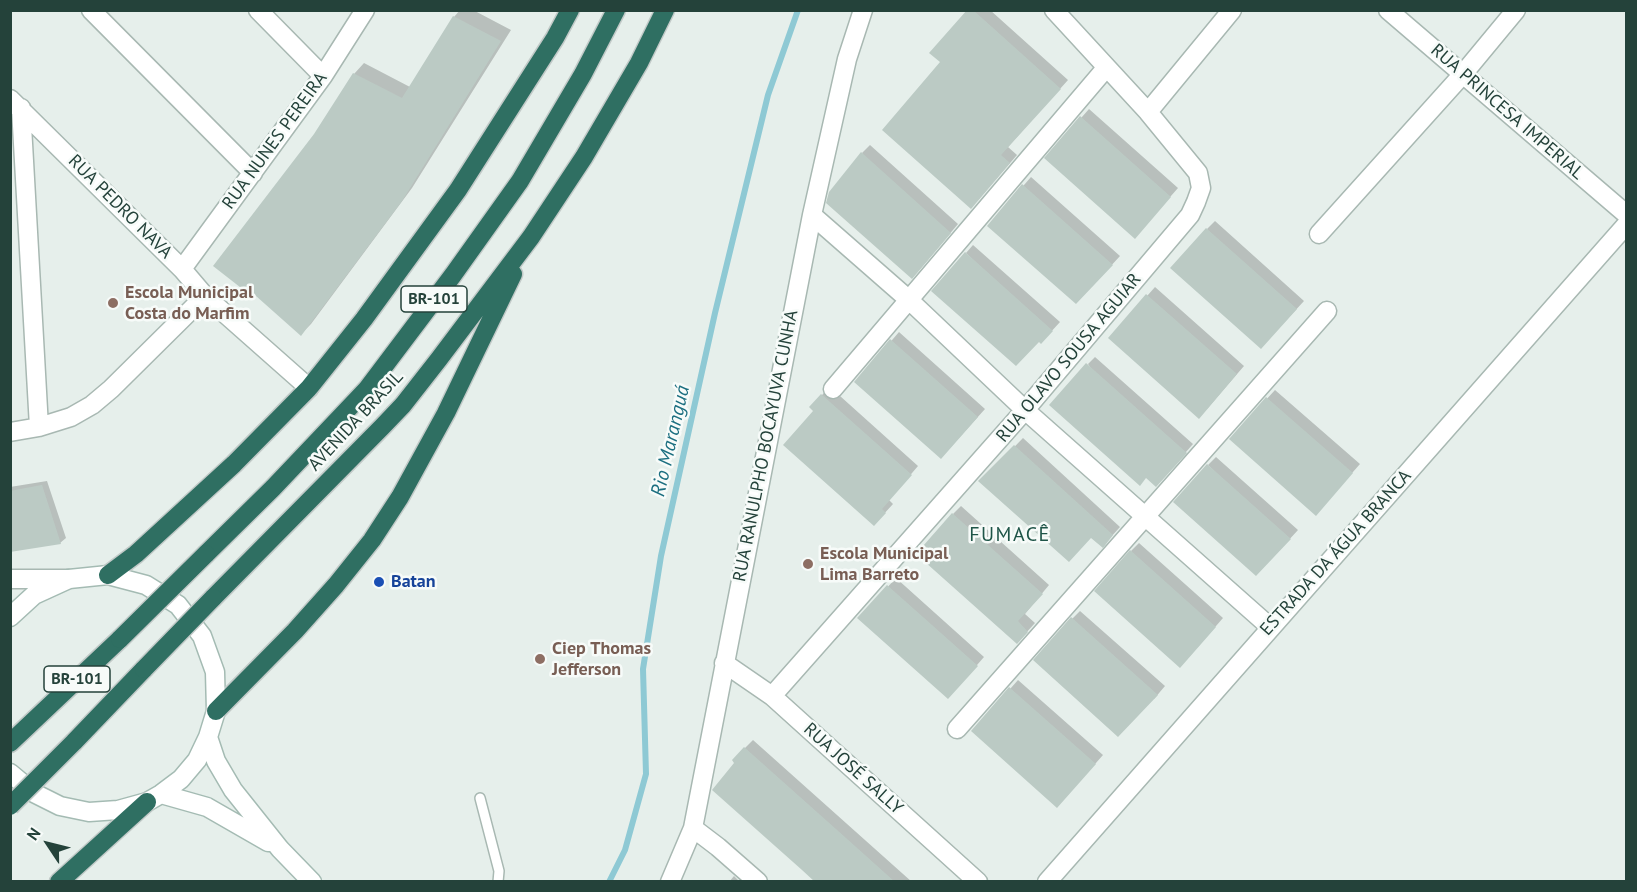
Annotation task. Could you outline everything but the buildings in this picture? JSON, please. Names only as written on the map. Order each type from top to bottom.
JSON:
[{"type":"highway","points":[[108,575],[136,554],[234,464],[309,388],[364,319],[458,190],[555,38],[570,10]]},
{"type":"highway","name":"AVENIDA BRASIL","points":[[10,743],[273,488],[367,388],[520,181],[583,74],[616,10]]},
{"type":"highway","name":"AVENIDA BRASIL","points":[[10,806],[403,405],[531,237],[584,157],[639,63],[665,10]]},
{"type":"highway","points":[[216,711],[295,631],[372,540],[400,497],[446,413],[531,237]]},
{"type":"highway","points":[[59,882],[154,798]]},
{"type":"street","points":[[91,10],[253,173]]},
{"type":"street","points":[[258,10],[323,76]]},
{"type":"street","name":"RUA NUNES PEREIRA","points":[[182,269],[323,76],[365,10]]},
{"type":"street","name":"RUA RANULPHO BOCAYUVA CUNHA","points":[[670,882],[693,828],[812,215],[847,59],[863,10]]},
{"type":"street","name":"RUA OLAVO SOUSA AGUIAR","points":[[772,696],[1026,410],[1190,215],[1196,202],[1201,188],[1198,173],[1148,112],[1054,10]]},
{"type":"street","points":[[1148,112],[1232,10]]},
{"type":"street","name":"RUA PRINCESA IMPERIAL","points":[[1388,10],[1626,214]]},
{"type":"street","points":[[1319,234],[1463,74],[1516,10]]},
{"type":"street","points":[[833,389],[1106,68]]},
{"type":"street","points":[[16,104],[39,427]]},
{"type":"street","name":"RUA PEDRO NAVA","points":[[16,104],[182,269],[205,296],[309,388]]},
{"type":"street","points":[[812,215],[908,299],[1026,410],[1270,627]]},
{"type":"street","name":"ESTRADA DA ÁGUA BRANCA","points":[[1047,882],[1626,225]]},
{"type":"street","points":[[10,432],[39,427],[71,417],[92,405],[205,296]]},
{"type":"street","points":[[957,729],[1327,311]]},
{"type":"street","points":[[10,579],[69,579],[108,575],[146,585],[178,605],[202,636],[215,672],[216,711],[208,737],[197,760],[181,779],[154,798],[118,810],[89,812],[60,806],[34,793],[10,773]]},
{"type":"street","points":[[10,617],[34,595],[69,579]]},
{"type":"street","name":"RUA JOSÉ SALLY","points":[[724,663],[772,696],[978,882]]},
{"type":"street","points":[[208,737],[216,761],[227,782],[280,849],[312,882]]},
{"type":"street","points":[[154,798],[207,807],[280,849]]},
{"type":"street","points":[[693,828],[758,882]]},
{"type":"lane","points":[[480,798],[499,871],[498,882]]},
{"type":"waterway","name":"Rio Maranguá","points":[[609,882],[625,850],[646,774],[643,669],[661,556],[715,313],[768,95],[798,10]]},
{"type":"place","name":"Escola Municipal Costa do Marfim","points":[[113,303]]},
{"type":"place","name":"Escola Municipal Lima Barreto","points":[[808,564]]},
{"type":"place","name":"Batan","points":[[379,582]]},
{"type":"place","name":"Ciep Thomas Jefferson","points":[[540,659]]},
{"type":"district","name":"FUMACÊ","points":[[1010,535]]}]
